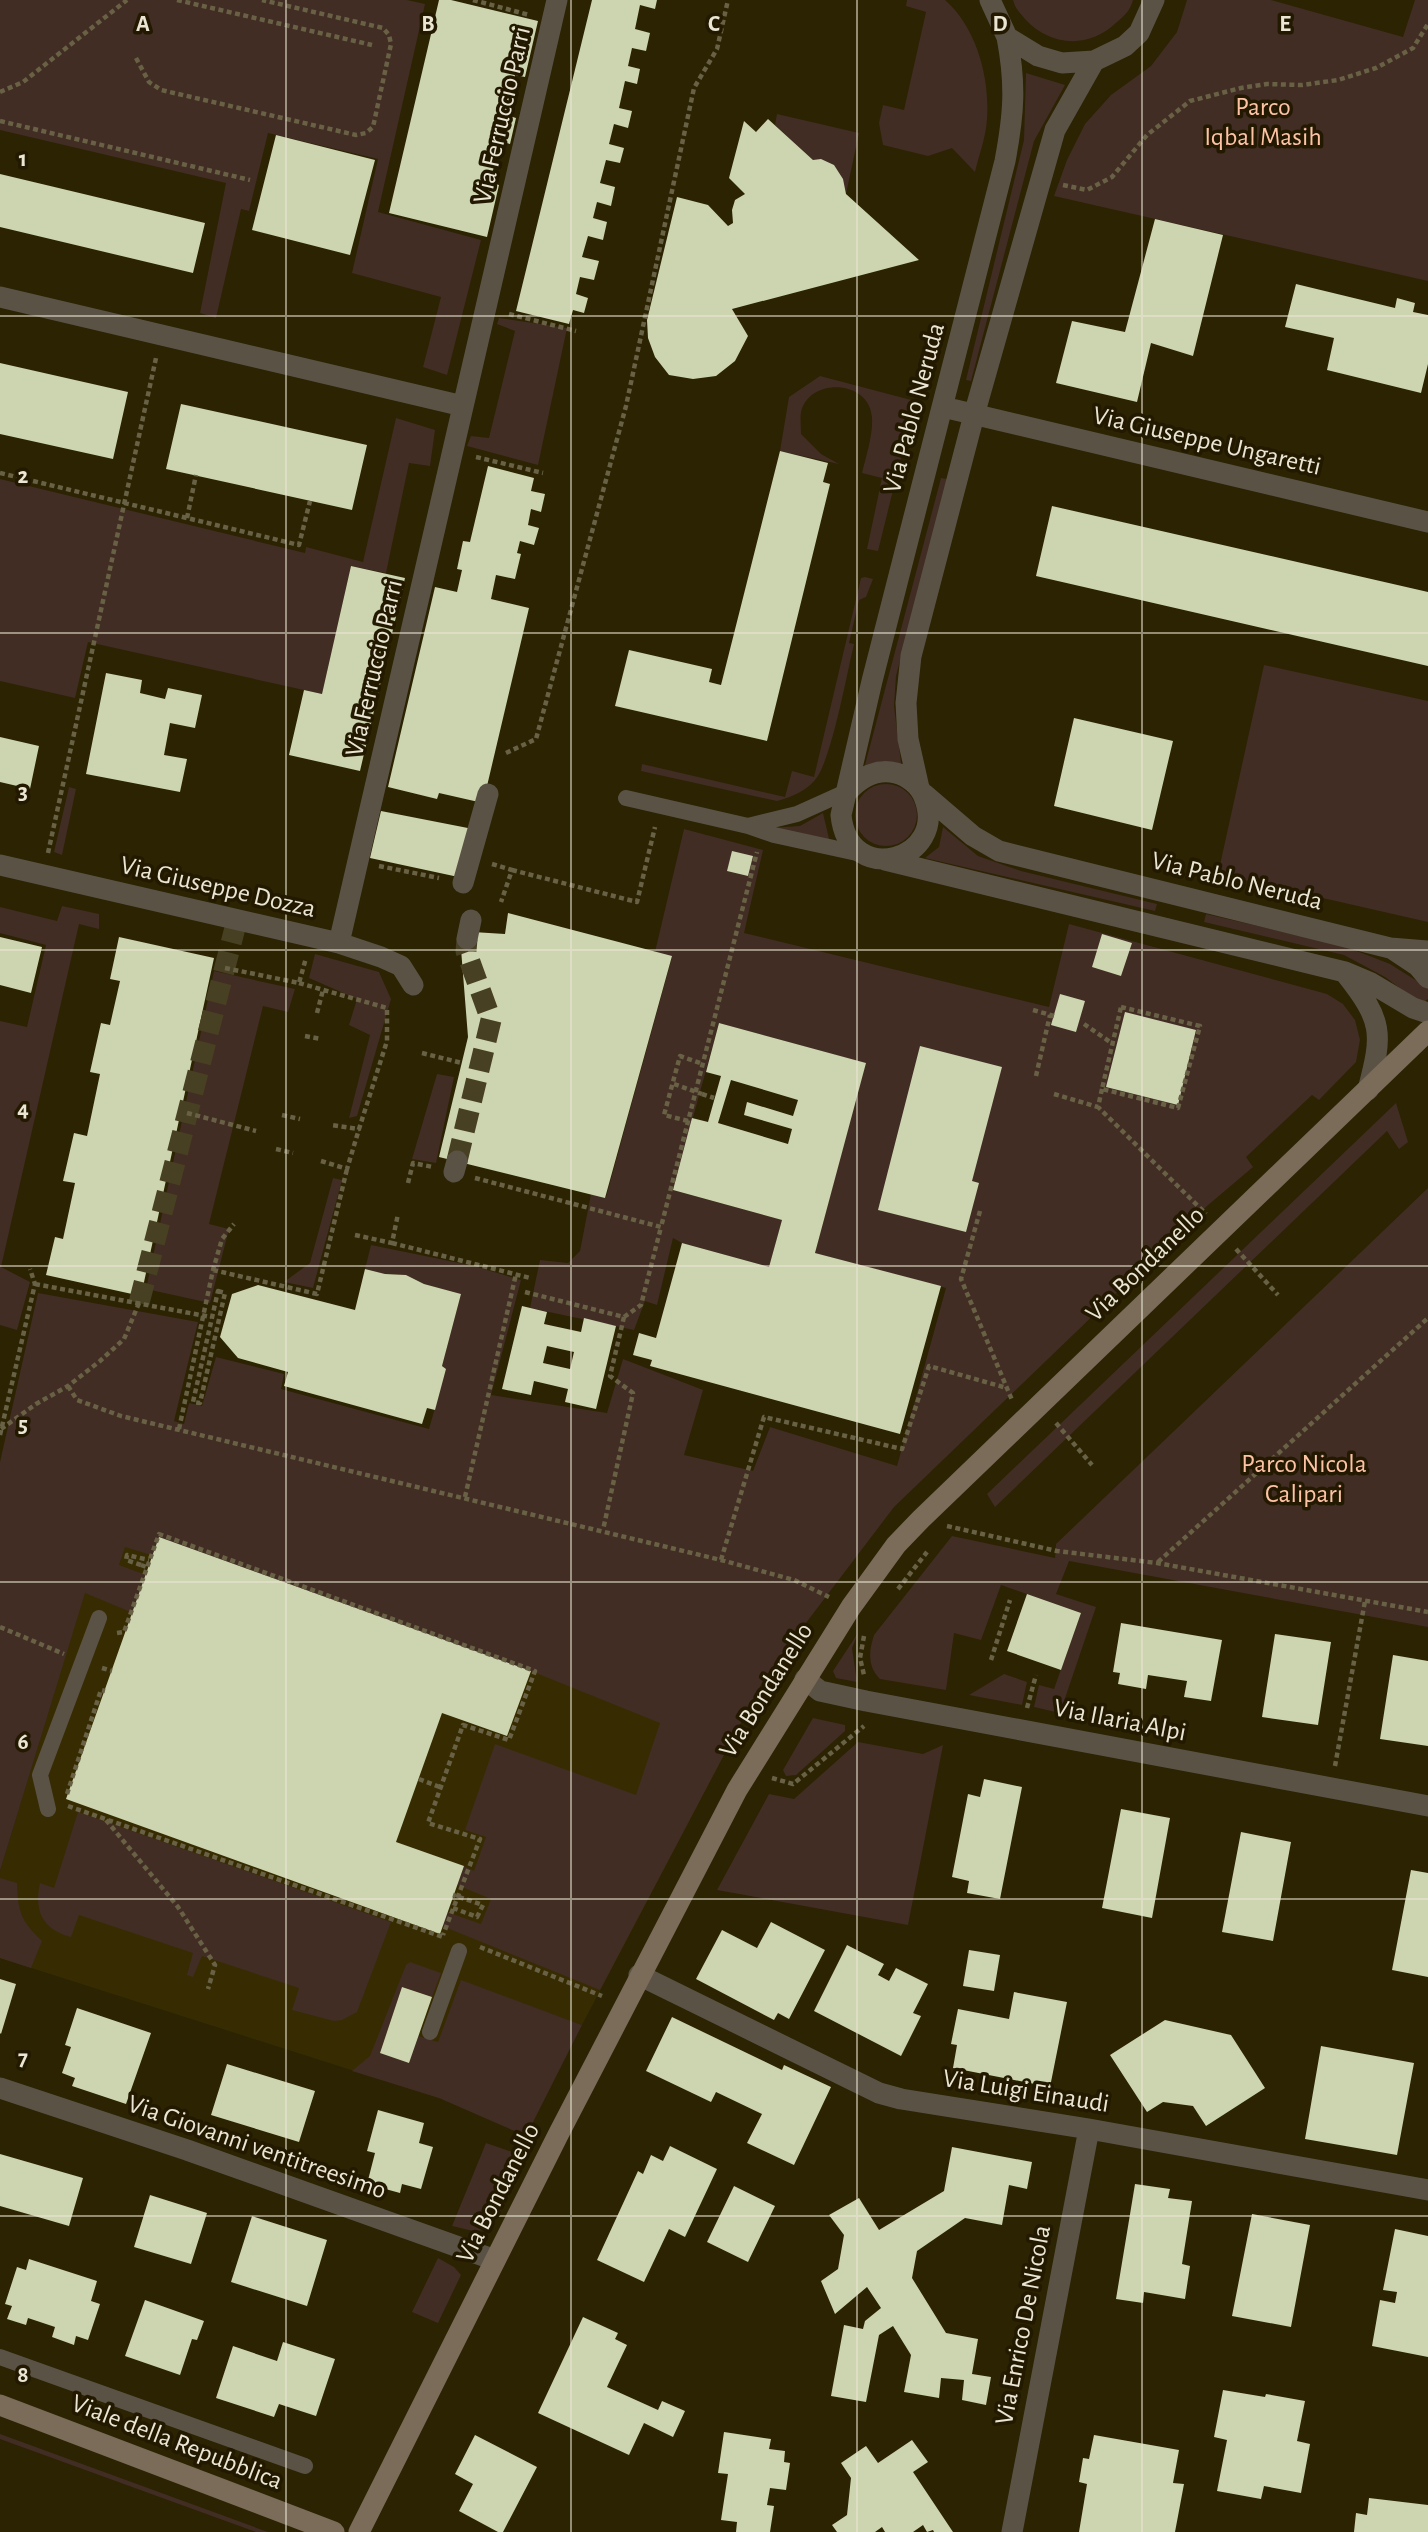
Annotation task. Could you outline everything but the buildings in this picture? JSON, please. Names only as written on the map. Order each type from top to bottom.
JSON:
[{"type":"street","name":"Via Ferruccio Parri","points":[[339,943],[557,0]]},
{"type":"street","name":"Via Pablo Neruda","points":[[848,791],[872,681],[990,227],[1013,117],[1014,74],[1007,37],[990,0]]},
{"type":"street","points":[[1007,37],[1038,56],[1062,64],[1094,61],[1125,46],[1139,33],[1154,0]]},
{"type":"street","points":[[874,858],[896,858],[908,853],[925,833],[929,820],[908,739],[907,676],[974,415],[1055,130],[1094,61]]},
{"type":"street","points":[[0,297],[463,406]]},
{"type":"street","name":"Via Giuseppe Ungaretti","points":[[943,407],[1428,522]]},
{"type":"street","points":[[921,791],[909,778],[897,773],[883,771],[857,781],[842,802],[842,827],[847,839],[855,848],[874,858],[1345,972],[1413,1008],[1428,1013]]},
{"type":"street","name":"Via Pablo Neruda","points":[[921,791],[972,836],[999,850],[1390,947],[1428,951]]},
{"type":"street","points":[[463,883],[488,794]]},
{"type":"street","name":"Via Giuseppe Dozza","points":[[0,865],[339,943],[401,966],[413,985]]},
{"type":"street","points":[[1182,932],[1190,898]]},
{"type":"street","name":"Via Pablo Neruda","points":[[1390,947],[1406,957],[1428,978]]},
{"type":"street","points":[[1345,972],[1367,1002],[1378,1027],[1377,1055],[1368,1090]]},
{"type":"street","name":"Via Bondanello","points":[[359,2532],[563,2124],[737,1790],[850,1607],[896,1545],[921,1519],[1428,1031]]},
{"type":"street","name":"Via Ilaria Alpi","points":[[805,1679],[820,1690],[866,1701],[1428,1806]]},
{"type":"street","name":"Via Luigi Einaudi","points":[[639,1975],[879,2093],[901,2099],[1088,2129],[1428,2190]]},
{"type":"street","name":"Via Giovanni ventitreesimo","points":[[0,2088],[187,2150],[495,2260]]},
{"type":"street","name":"Via Enrico De Nicola","points":[[1012,2532],[1088,2129]]},
{"type":"street","name":"Viale della Repubblica","points":[[0,2405],[334,2532]]},
{"type":"lane","points":[[748,826],[797,814],[848,791]]},
{"type":"lane","points":[[626,798],[874,858]]},
{"type":"lane","points":[[48,1809],[40,1775],[99,1618]]},
{"type":"lane","points":[[430,2032],[466,1948]]},
{"type":"lane","name":"Viale della Repubblica","points":[[0,2357],[305,2466]]},
{"type":"path","points":[[0,92],[23,82],[127,0]]},
{"type":"path","points":[[177,0],[372,45]]},
{"type":"path","points":[[136,58],[149,82],[161,90],[356,135],[366,133],[373,127],[391,44],[390,35],[383,28],[262,0]]},
{"type":"path","points":[[473,0],[540,18]]},
{"type":"path","points":[[506,753],[536,739],[626,406],[694,88],[717,49],[728,0]]},
{"type":"path","points":[[1040,180],[1087,190],[1112,177],[1147,135],[1190,101],[1216,93],[1267,84],[1302,85],[1338,80],[1376,68],[1413,48],[1428,24]]},
{"type":"path","points":[[0,121],[250,180]]},
{"type":"path","points":[[504,312],[576,331]]},
{"type":"path","points":[[47,857],[156,358]]},
{"type":"path","points":[[464,455],[544,473]]},
{"type":"path","points":[[0,473],[299,545],[310,501]]},
{"type":"path","points":[[187,518],[196,475]]},
{"type":"path","points":[[482,861],[637,901],[656,822]]},
{"type":"path","points":[[603,1530],[633,1393],[610,1376],[624,1317],[641,1305],[759,847]]},
{"type":"path","points":[[375,865],[463,883]]},
{"type":"path","points":[[501,902],[512,870]]},
{"type":"path","points":[[299,983],[307,954]]},
{"type":"path","points":[[214,1270],[317,1294],[347,1169],[387,1041],[387,1008],[299,983],[225,968]]},
{"type":"path","points":[[317,1013],[323,990]]},
{"type":"path","points":[[1098,1107],[1102,1088],[1113,1044],[1121,1007],[1200,1026],[1178,1108],[1102,1088]]},
{"type":"path","points":[[1033,1010],[1052,1016],[1036,1076]]},
{"type":"path","points":[[1084,1024],[1113,1044]]},
{"type":"path","points":[[305,1036],[321,1039]]},
{"type":"path","points":[[422,1053],[462,1063]]},
{"type":"path","points":[[688,1122],[664,1115],[680,1056],[703,1063]]},
{"type":"path","points":[[674,1084],[714,1098]]},
{"type":"path","points":[[1054,1094],[1098,1107],[1207,1216]]},
{"type":"path","points":[[187,1113],[256,1131]]},
{"type":"path","points":[[282,1115],[300,1119]]},
{"type":"path","points":[[331,1125],[359,1129]]},
{"type":"path","points":[[276,1149],[293,1153]]},
{"type":"path","points":[[321,1161],[347,1169]]},
{"type":"path","points":[[408,1183],[413,1163],[455,1167],[661,1227]]},
{"type":"path","points":[[980,1211],[961,1279],[1013,1401]]},
{"type":"path","points":[[392,1243],[398,1214]]},
{"type":"path","points":[[179,1429],[222,1239],[234,1224]]},
{"type":"path","points":[[355,1235],[530,1278]]},
{"type":"path","points":[[1234,1246],[1278,1295]]},
{"type":"path","points":[[0,1435],[35,1284],[30,1269]]},
{"type":"path","points":[[465,1497],[516,1274]]},
{"type":"path","points":[[35,1284],[211,1317]]},
{"type":"path","points":[[218,1291],[225,1293],[222,1319],[200,1403],[193,1402],[211,1317],[218,1291]]},
{"type":"path","points":[[525,1292],[624,1317]]},
{"type":"path","points":[[1,1429],[36,1404],[68,1386],[100,1361],[124,1339],[139,1303]]},
{"type":"path","points":[[1157,1563],[1428,1318]]},
{"type":"path","points":[[721,1560],[764,1418],[902,1449],[929,1366],[1007,1388]]},
{"type":"path","points":[[68,1386],[77,1400],[121,1416],[721,1560],[794,1580],[850,1607]]},
{"type":"path","points":[[0,1389],[9,1392]]},
{"type":"path","points":[[1053,1420],[1092,1465]]},
{"type":"path","points":[[939,1536],[947,1526],[1057,1550],[1157,1563],[1428,1612]]},
{"type":"path","points":[[105,1691],[101,1690],[64,1805],[445,1936],[455,1895],[480,1839],[428,1823],[463,1725],[509,1740],[535,1671],[159,1534],[124,1632],[114,1633]]},
{"type":"path","points":[[897,1590],[930,1547]]},
{"type":"path","points":[[149,1560],[127,1555],[125,1560],[149,1568]]},
{"type":"path","points":[[991,1660],[1010,1600]]},
{"type":"path","points":[[1334,1770],[1365,1601]]},
{"type":"path","points":[[0,1627],[82,1661]]},
{"type":"path","points":[[866,1630],[860,1658],[862,1671],[870,1682],[866,1701]]},
{"type":"path","points":[[106,1657],[103,1668],[112,1671]]},
{"type":"path","points":[[1026,1712],[1036,1675]]},
{"type":"path","points":[[771,1777],[793,1784],[865,1726]]},
{"type":"path","points":[[764,1789],[777,1767]]},
{"type":"path","points":[[68,1768],[75,1770]]},
{"type":"path","points":[[419,1779],[442,1788]]},
{"type":"path","points":[[106,1819],[178,1907],[215,1965],[208,1989]]},
{"type":"path","points":[[453,1908],[477,1917],[483,1905],[455,1895]]},
{"type":"path","points":[[466,1948],[606,1998]]},
{"type":"shaded area","points":[[122,1469],[765,1677],[582,2025],[482,1989],[439,2098],[0,1958],[0,1871]]},
{"type":"green space","points":[[0,0],[407,0],[425,4],[378,212],[481,240],[447,375],[423,367],[441,297],[352,273],[378,159],[268,133],[249,211],[241,209],[216,318],[200,313],[226,183],[0,130]]},
{"type":"green space","points":[[907,0],[945,0],[973,39],[983,71],[987,104],[985,132],[975,172],[952,148],[928,156],[883,145],[879,123],[883,105],[904,110],[926,12],[906,6]]},
{"type":"green space","points":[[1013,0],[1133,0],[1127,12],[1106,31],[1094,37],[1070,41],[1046,35],[1035,28],[1019,12]]},
{"type":"green space","name":"Parco Iqbal Masih","points":[[1187,0],[1271,0],[1403,37],[1415,0],[1428,0],[1428,281],[1054,196],[1067,160],[1085,124],[1111,95],[1151,66],[1177,32]]},
{"type":"green space","points":[[1026,73],[1065,85],[1034,141],[971,381],[966,380],[1024,140]]},
{"type":"green space","points":[[777,114],[859,133],[846,194],[836,169],[827,162],[813,160],[775,125]]},
{"type":"green space","points":[[499,318],[567,328],[538,465],[467,446],[471,436],[489,438],[515,331],[497,324]]},
{"type":"green space","points":[[820,376],[915,401],[878,551],[867,549],[882,478],[862,473],[872,418],[869,405],[861,396],[839,387],[826,388],[806,401],[801,412],[801,434],[821,454],[839,464],[780,451],[789,397]]},
{"type":"green space","points":[[396,418],[435,430],[430,466],[409,463],[386,573],[351,566],[322,694],[88,642],[75,698],[0,681],[0,479],[305,553],[306,547],[363,562]]},
{"type":"green space","points":[[941,478],[947,479],[896,676],[894,706],[901,763],[883,761],[865,765]]},
{"type":"green space","points":[[861,578],[873,579],[866,597],[859,600],[849,643],[854,644],[833,737],[821,770],[807,788],[777,801],[641,771],[642,764],[785,797],[792,771],[814,777]]},
{"type":"green space","points":[[1264,665],[1428,701],[1428,922],[1218,874]]},
{"type":"green space","points":[[886,784],[898,786],[908,793],[915,803],[915,827],[908,837],[898,844],[886,846],[874,844],[864,837],[857,827],[855,815],[857,803],[864,793],[874,786]]},
{"type":"green space","points":[[69,787],[76,789],[62,855],[54,852]]},
{"type":"green space","points":[[823,813],[830,843],[768,828],[800,826]]},
{"type":"green space","points":[[943,827],[978,856],[1021,871],[1157,904],[1155,911],[925,858],[939,847]]},
{"type":"green space","points":[[684,829],[763,850],[744,933],[1049,1007],[1069,924],[1327,994],[1343,1004],[1355,1020],[1360,1040],[1356,1062],[1319,1100],[1312,1095],[1246,1157],[1253,1167],[1207,1206],[894,1507],[765,1677],[600,1990],[442,1926],[447,1912],[481,1924],[491,1899],[457,1885],[464,1866],[474,1871],[486,1837],[465,1830],[495,1744],[636,1795],[660,1723],[531,1671],[125,1547],[119,1565],[146,1575],[133,1613],[85,1593],[0,1871],[0,1462],[38,1293],[198,1322],[174,1421],[184,1424],[189,1403],[202,1406],[216,1357],[284,1374],[281,1389],[429,1429],[446,1369],[442,1366],[461,1294],[424,1284],[406,1275],[365,1269],[371,1245],[474,1266],[521,1280],[491,1395],[607,1413],[623,1359],[703,1390],[684,1455],[753,1471],[770,1427],[897,1466],[946,1288],[815,1253],[865,1063],[719,1023],[673,1190],[782,1220],[769,1267],[682,1243],[673,1238],[657,1305],[645,1301],[634,1330],[530,1308],[540,1260],[568,1263],[580,1251],[591,1194],[606,1197],[672,957],[655,952]]},
{"type":"green space","points":[[62,906],[99,914],[99,929],[79,924],[1,1267],[30,1282],[17,1330],[0,1325],[0,1021],[27,1027],[46,945],[0,933],[0,907],[57,921]]},
{"type":"green space","points":[[1206,914],[1344,946],[1390,964],[1428,988],[1428,999],[1421,1004],[1385,977],[1344,955],[1204,922]]},
{"type":"green space","points":[[315,954],[379,972],[391,999],[357,1116],[349,1118],[370,1035],[349,1025],[357,999],[309,978]]},
{"type":"green space","points":[[214,971],[295,989],[288,1012],[263,1006],[209,1224],[229,1229],[210,1303],[146,1289]]},
{"type":"green space","points":[[437,1074],[454,1077],[436,1163],[412,1159]]},
{"type":"green space","points":[[1396,1103],[1408,1142],[1399,1149],[1387,1131],[995,1507],[987,1494]]},
{"type":"green space","points":[[333,1178],[342,1180],[313,1288],[284,1282],[310,1263]]},
{"type":"green space","name":"Parco Nicola Calipari","points":[[1428,1188],[1428,1627],[1069,1561],[1056,1594],[1096,1607],[1060,1713],[1034,1707],[1039,1685],[1054,1689],[1081,1613],[1001,1585],[981,1640],[954,1633],[946,1690],[880,1679],[870,1658],[874,1635],[952,1536],[1055,1558],[1056,1544]]},
{"type":"green space","points":[[858,1633],[852,1648],[857,1682],[836,1678],[833,1671]]},
{"type":"green space","points":[[1004,1674],[1027,1682],[1022,1705],[969,1695]]},
{"type":"green space","points":[[813,1718],[845,1725],[845,1731],[796,1775],[786,1776],[783,1770]]},
{"type":"green space","points":[[858,1742],[923,1754],[943,1745],[908,1925],[717,1890],[769,1794],[794,1799]]},
{"type":"green space","points":[[78,1812],[391,1922],[357,2012],[334,2021],[292,2010],[299,1988],[202,1956],[193,1977],[187,1975],[193,1953],[79,1915],[71,1937],[53,1929],[42,1918],[38,1902],[40,1883],[54,1888]]},
{"type":"green space","points":[[0,1878],[17,1883],[22,1915],[29,1928],[42,1941],[31,1968],[0,1958]]},
{"type":"green space","points":[[410,1962],[441,1973],[432,1997],[402,1987],[380,2053],[418,2036],[438,2042],[461,1980],[582,2025],[526,2136],[439,2098],[352,2071],[370,2056],[406,1965]]},
{"type":"green space","points":[[486,2143],[524,2156],[513,2185],[499,2214],[486,2230],[473,2231],[452,2226]]},
{"type":"green space","points":[[438,2258],[454,2267],[461,2275],[438,2323],[412,2312]]},
{"type":"green space","points":[[0,2434],[268,2532],[256,2532],[0,2439]]},
{"type":"tunnel","points":[[139,1303],[237,920]]},
{"type":"tunnel","points":[[457,1161],[491,1020],[466,951],[467,939]]}]
